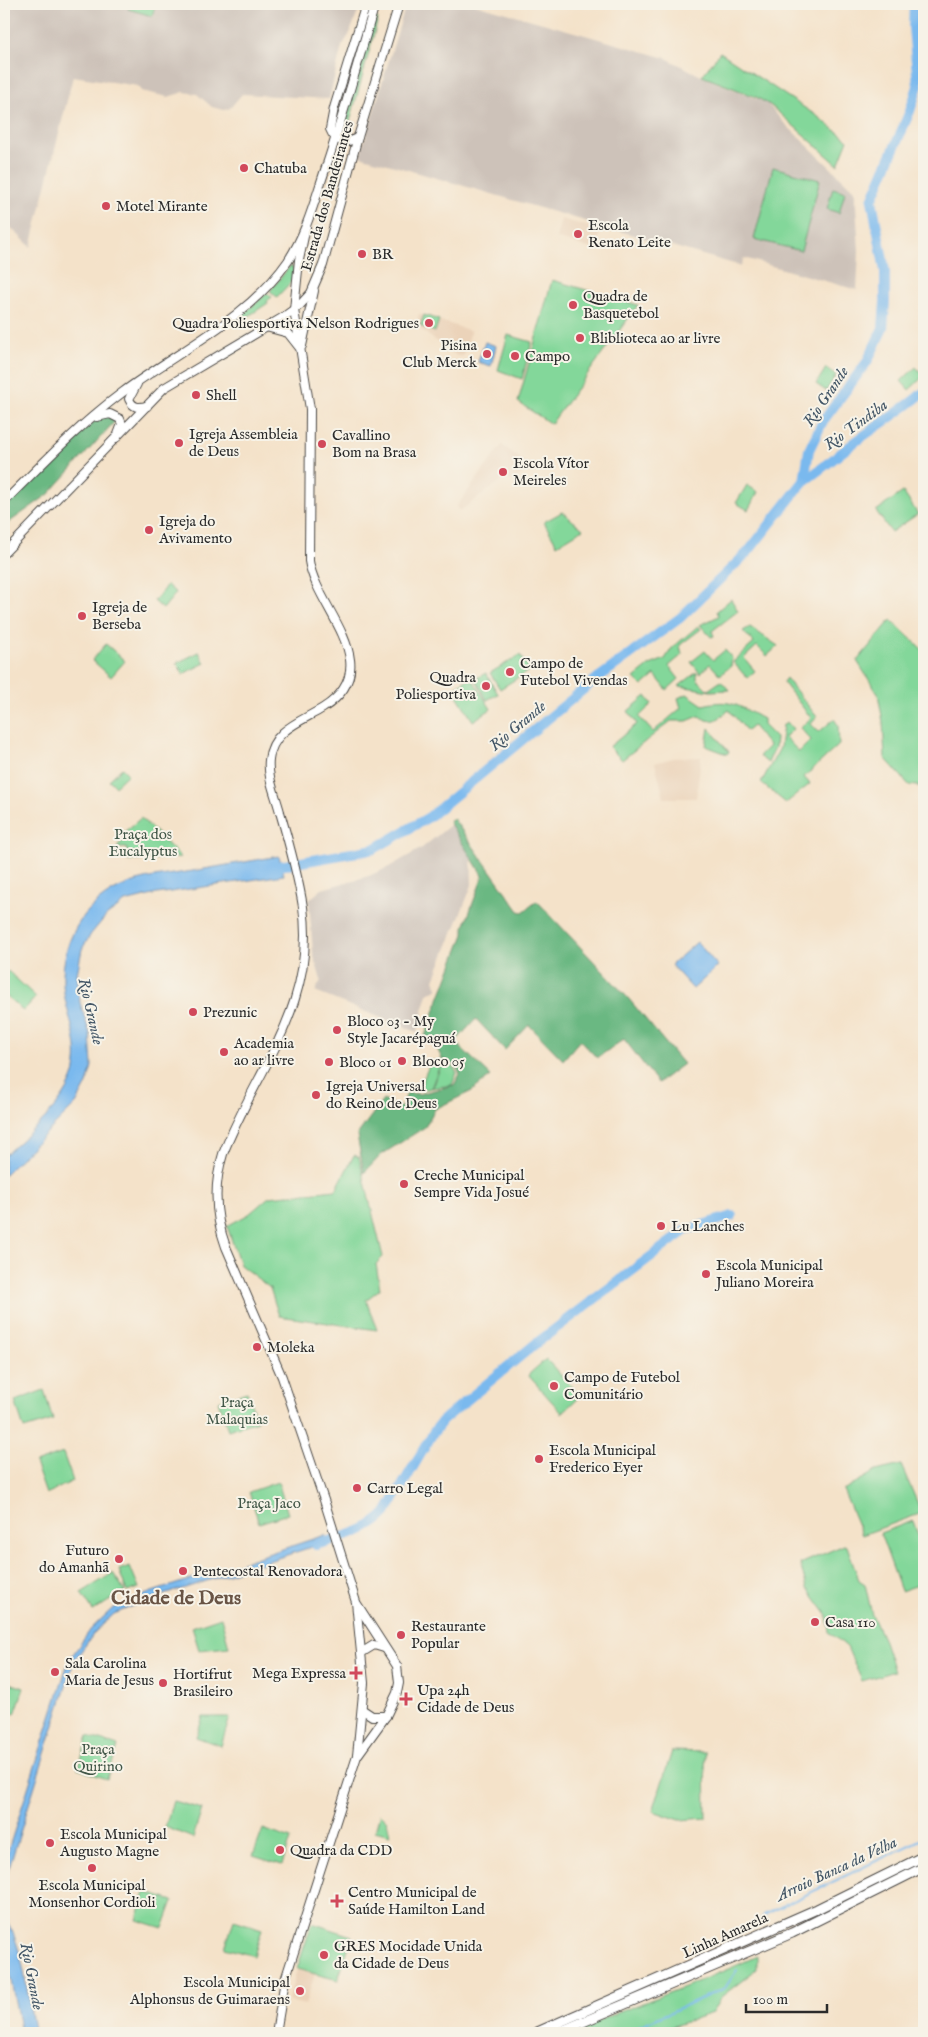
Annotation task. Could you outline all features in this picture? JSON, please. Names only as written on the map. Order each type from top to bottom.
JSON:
[{"type":"highway","name":"Linha Amarela","points":[[534,2033],[817,1909],[924,1856]]},
{"type":"highway","name":"Linha Amarela","points":[[557,2033],[792,1933],[924,1867]]},
{"type":"main road","points":[[358,137],[348,142],[336,138],[330,129],[334,108],[366,4]]},
{"type":"main road","name":"Estrada dos Bandeirantes","points":[[4,502],[40,464],[94,418],[138,382],[227,321],[250,302],[281,270],[306,227],[336,138],[375,4]]},
{"type":"main road","name":"Estrada dos Bandeirantes","points":[[4,553],[115,441],[164,388],[294,310],[305,300],[316,283],[338,217],[358,137],[399,4]]},
{"type":"main road","points":[[276,2033],[285,1980],[357,1756],[363,1710],[364,1683],[356,1602],[282,1377],[220,1230],[216,1201],[217,1177],[226,1147],[286,1028],[296,998],[306,953],[305,920],[298,883],[291,850],[269,772],[272,748],[280,734],[329,703],[340,693],[349,674],[351,660],[347,641],[316,584],[309,561],[310,409],[294,310],[299,260],[306,227]]},
{"type":"main road","points":[[301,350],[316,283]]},
{"type":"main road","points":[[266,327],[288,333],[301,350]]},
{"type":"main road","points":[[138,382],[129,399],[132,405],[137,408],[146,406]]},
{"type":"main road","points":[[94,418],[110,414],[120,419],[121,426],[115,441]]},
{"type":"main road","points":[[356,1602],[397,1666],[399,1683],[397,1693],[386,1716],[357,1756]]},
{"type":"main road","points":[[361,1653],[374,1645],[384,1648]]},
{"type":"main road","points":[[363,1710],[372,1716],[386,1716]]},
{"type":"shaded area","points":[[4,4],[361,4],[349,35],[342,46],[329,99],[242,94],[230,108],[224,110],[212,107],[197,94],[184,92],[168,97],[141,91],[138,86],[73,76],[31,247],[4,221]]},
{"type":"shaded area","points":[[406,4],[475,4],[666,58],[703,77],[767,103],[783,122],[855,191],[859,251],[857,290],[744,258],[741,266],[360,156]]},
{"type":"shaded area","name":"Escola Renato Leite","points":[[561,219],[601,230],[595,250],[556,238]]},
{"type":"shaded area","points":[[419,314],[471,331],[463,356],[457,356],[420,329],[417,321]]},
{"type":"shaded area","name":"Escola Vítor Meireles","points":[[502,445],[531,467],[512,482],[505,478],[460,511],[457,506]]},
{"type":"shaded area","points":[[701,757],[696,798],[664,798],[655,763],[673,758]]},
{"type":"shaded area","points":[[453,823],[471,852],[472,885],[434,980],[438,988],[428,994],[417,1032],[315,992],[321,980],[313,953],[309,900],[322,889],[369,876],[389,867],[422,848]]},
{"type":"shaded area","name":"Escola Municipal Alphonsus de Guimaraens","points":[[297,1969],[315,1974],[305,2005],[288,2001]]},
{"type":"green space","points":[[129,4],[156,4],[152,16],[128,9]]},
{"type":"green space","points":[[375,17],[378,19],[347,132],[342,132]]},
{"type":"green space","points":[[720,52],[817,116],[848,140],[838,165],[770,105],[756,97],[702,76]]},
{"type":"green space","points":[[773,167],[820,180],[801,251],[754,239]]},
{"type":"green space","points":[[833,188],[845,192],[839,213],[827,209]]},
{"type":"green space","points":[[290,266],[294,268],[292,281],[277,297],[270,291]]},
{"type":"green space","points":[[552,280],[638,305],[551,424],[518,402]]},
{"type":"green space","points":[[267,293],[272,297],[267,301],[268,303],[241,321],[239,318]]},
{"type":"green space","name":"Quadra Poliesportiva Nelson Rodrigues","points":[[424,315],[439,320],[435,332],[420,326]]},
{"type":"green space","name":"Campo","points":[[508,335],[532,342],[522,379],[498,370]]},
{"type":"green space","points":[[916,367],[924,376],[909,390],[901,381]]},
{"type":"green space","points":[[826,368],[836,375],[826,391],[816,384]]},
{"type":"green space","points":[[100,415],[117,419],[49,494],[4,526],[4,508]]},
{"type":"green space","points":[[747,485],[758,492],[748,510],[736,503]]},
{"type":"green space","points":[[903,492],[918,514],[891,532],[876,511]]},
{"type":"green space","points":[[562,512],[583,529],[557,545],[544,522]]},
{"type":"green space","points":[[167,585],[176,593],[163,609],[154,601]]},
{"type":"green space","points":[[731,599],[738,611],[712,631],[714,636],[711,637],[700,625],[719,616],[717,611]]},
{"type":"green space","points":[[891,620],[924,651],[924,787],[909,785],[885,758],[883,722],[878,694],[857,661]]},
{"type":"green space","points":[[698,626],[701,629],[680,645],[682,655],[669,666],[679,679],[667,690],[655,675],[642,686],[634,678],[650,665],[665,659],[672,648]]},
{"type":"green space","points":[[750,627],[778,646],[767,656],[757,646],[744,658],[755,671],[747,678],[733,662],[754,643],[743,631]]},
{"type":"green space","points":[[106,644],[125,661],[111,677],[92,660]]},
{"type":"green space","points":[[725,650],[732,658],[731,666],[720,675],[710,664],[700,673],[691,662],[705,651],[713,660]]},
{"type":"green space","points":[[199,652],[205,663],[183,674],[177,663]]},
{"type":"green space","name":"Campo de Futebol Vivendas","points":[[520,655],[530,670],[500,689],[490,673]]},
{"type":"green space","points":[[697,672],[697,679],[708,690],[721,681],[729,690],[711,691],[679,686]]},
{"type":"green space","name":"Quadra Poliesportiva","points":[[486,673],[498,694],[487,700],[475,679]]},
{"type":"green space","points":[[471,677],[491,709],[473,721],[453,689]]},
{"type":"green space","points":[[786,678],[817,717],[811,724],[819,732],[834,719],[838,725],[839,745],[804,777],[810,784],[786,803],[761,783],[780,748],[783,725],[787,722],[793,729],[785,737],[799,752],[811,740],[800,728],[811,718],[783,682]]},
{"type":"green space","points":[[687,694],[703,705],[721,702],[734,704],[763,719],[763,725],[776,738],[775,747],[768,763],[759,756],[769,746],[753,726],[747,731],[729,710],[711,721],[699,716],[687,721],[671,721],[622,760],[609,747],[637,724],[628,711],[646,696],[652,704],[639,717],[653,732],[681,708],[678,698]]},
{"type":"green space","points":[[709,728],[729,752],[727,754],[706,746]]},
{"type":"green space","points":[[122,768],[128,774],[115,786],[109,780]]},
{"type":"green space","name":"Praça dos Eucalyptus","points":[[141,818],[181,857],[128,861],[127,848],[118,848],[118,845],[126,839],[123,833]]},
{"type":"green space","points":[[453,818],[519,911],[523,912],[537,901],[628,998],[683,1064],[658,1083],[624,1039],[597,1058],[580,1040],[563,1060],[529,1025],[505,1050],[476,1019],[455,1042],[491,1076],[472,1091],[435,1109],[425,1127],[381,1155],[364,1173],[357,1135],[383,1100],[402,1108],[407,1093],[419,1094],[454,1085],[460,1074],[455,1065],[442,1059],[433,1039],[425,1036],[464,934],[464,927],[483,876],[449,822]]},
{"type":"green space","points":[[8,971],[36,997],[23,1011],[4,994],[4,976]]},
{"type":"green space","points":[[442,1060],[431,1088],[424,1090],[420,1087],[431,1061]]},
{"type":"green space","points":[[443,1061],[452,1065],[457,1073],[452,1085],[432,1088]]},
{"type":"green space","points":[[354,1155],[359,1157],[383,1257],[376,1264],[380,1289],[366,1300],[377,1330],[279,1316],[270,1288],[240,1265],[227,1226],[249,1214],[269,1197],[336,1190]]},
{"type":"green space","name":"Campo de Futebol Comunitário","points":[[546,1359],[580,1396],[562,1413],[528,1375]]},
{"type":"green space","points":[[44,1390],[53,1420],[24,1429],[15,1401]]},
{"type":"green space","name":"Praça Malaquias","points":[[247,1392],[257,1421],[228,1430],[218,1401]]},
{"type":"green space","points":[[63,1453],[73,1481],[46,1494],[35,1463]]},
{"type":"green space","points":[[901,1465],[922,1513],[862,1535],[843,1490],[876,1471]]},
{"type":"green space","name":"Praça Jaco","points":[[278,1482],[288,1514],[259,1523],[249,1492]]},
{"type":"green space","points":[[913,1521],[924,1552],[924,1583],[901,1591],[880,1533]]},
{"type":"green space","points":[[844,1545],[847,1546],[859,1580],[865,1584],[872,1615],[884,1641],[894,1671],[862,1681],[847,1647],[829,1632],[827,1615],[807,1588],[800,1564]]},
{"type":"green space","points":[[130,1566],[139,1588],[127,1592],[119,1570]]},
{"type":"green space","points":[[113,1573],[125,1591],[93,1611],[81,1593]]},
{"type":"green space","points":[[221,1617],[229,1647],[199,1650],[192,1627]]},
{"type":"green space","points":[[4,1681],[24,1688],[15,1714],[4,1711]]},
{"type":"green space","points":[[203,1717],[230,1717],[221,1746],[196,1737]]},
{"type":"green space","name":"Praça Quirino","points":[[88,1736],[118,1746],[107,1779],[78,1769]]},
{"type":"green space","points":[[672,1751],[705,1752],[706,1818],[680,1820],[653,1811]]},
{"type":"green space","points":[[173,1801],[202,1809],[193,1838],[165,1827]]},
{"type":"green space","points":[[380,1814],[387,1821],[390,1835],[375,1831]]},
{"type":"green space","points":[[263,1829],[291,1839],[282,1865],[253,1856]]},
{"type":"green space","points":[[145,1892],[173,1901],[163,1928],[137,1920]]},
{"type":"green space","points":[[234,1920],[262,1929],[254,1956],[225,1948]]},
{"type":"green space","name":"GRES Mocidade Unida da Cidade de Deus","points":[[312,1923],[352,1936],[338,1980],[297,1969]]},
{"type":"green space","points":[[757,1956],[757,1969],[721,1997],[712,2013],[653,2033],[572,2033],[711,1976]]},
{"type":"water","name":"Pisina Club Merck","points":[[485,342],[496,346],[491,366],[478,362]]},
{"type":"water","points":[[279,856],[284,875],[157,894],[125,902],[106,916],[91,934],[82,949],[77,974],[80,1003],[90,1034],[92,1066],[87,1084],[76,1104],[4,1175],[4,1156],[52,1110],[68,1088],[73,1077],[76,1065],[75,1041],[63,984],[67,949],[81,919],[105,896],[120,887],[137,881]]},
{"type":"water","points":[[697,942],[718,966],[693,989],[671,965]]},
{"type":"water","points":[[325,1535],[327,1542],[151,1599],[114,1614],[95,1632],[74,1661],[4,1884],[4,1863],[69,1660],[91,1629],[112,1609],[149,1593]]},
{"type":"water","points":[[4,1914],[21,1957],[35,2033],[21,2033],[4,1944]]},
{"type":"waterway","name":"Rio Grande","points":[[268,868],[374,849],[429,817],[595,680],[680,618],[748,552],[804,481],[809,450],[823,421],[867,362],[883,328],[885,271],[872,200],[910,111],[918,86],[913,27],[914,4]]},
{"type":"waterway","name":"Rio Tindiba","points":[[804,481],[924,392]]},
{"type":"waterway","points":[[316,1545],[353,1534],[379,1520],[386,1513],[442,1421],[534,1345],[686,1230],[732,1216]]},
{"type":"waterway","name":"Arroio Banca da Velha","points":[[760,1921],[764,1915],[924,1838]]},
{"type":"waterway","name":"Arroio Banca da Velha","points":[[623,2033],[725,1988],[737,1970]]},
{"type":"place","name":"Chatuba","points":[[244,168]]},
{"type":"place","name":"Motel Mirante","points":[[106,206]]},
{"type":"place","name":"Escola Renato Leite","points":[[578,234]]},
{"type":"place","name":"BR","points":[[362,254]]},
{"type":"place","name":"Quadra de Basquetebol","points":[[573,305]]},
{"type":"place","name":"Quadra Poliesportiva Nelson Rodrigues","points":[[429,323]]},
{"type":"place","name":"Bliblioteca ao ar livre","points":[[580,338]]},
{"type":"place","name":"Pisina Club Merck","points":[[487,354]]},
{"type":"place","name":"Campo","points":[[515,356]]},
{"type":"place","name":"Shell","points":[[196,395]]},
{"type":"place","name":"Igreja Assembleia de Deus","points":[[179,443]]},
{"type":"place","name":"Cavallino Bom na Brasa","points":[[322,444]]},
{"type":"place","name":"Escola Vítor Meireles","points":[[503,472]]},
{"type":"place","name":"Igreja do Avivamento","points":[[149,530]]},
{"type":"place","name":"Igreja de Berseba","points":[[82,616]]},
{"type":"place","name":"Campo de Futebol Vivendas","points":[[510,672]]},
{"type":"place","name":"Quadra Poliesportiva","points":[[486,686]]},
{"type":"place","name":"Prezunic","points":[[193,1012]]},
{"type":"place","name":"Bloco 03 - My Style Jacarépaguá","points":[[337,1030]]},
{"type":"place","name":"Academia ao ar livre","points":[[224,1052]]},
{"type":"place","name":"Bloco 05","points":[[402,1061]]},
{"type":"place","name":"Bloco 01","points":[[329,1062]]},
{"type":"place","name":"Igreja Universal do Reino de Deus","points":[[316,1095]]},
{"type":"place","name":"Creche Municipal Sempre Vida Josué","points":[[404,1184]]},
{"type":"place","name":"Lu Lanches","points":[[661,1226]]},
{"type":"place","name":"Escola Municipal Juliano Moreira","points":[[706,1274]]},
{"type":"place","name":"Moleka","points":[[257,1347]]},
{"type":"place","name":"Campo de Futebol Comunitário","points":[[554,1386]]},
{"type":"place","name":"Escola Municipal Frederico Eyer","points":[[539,1459]]},
{"type":"place","name":"Carro Legal","points":[[357,1488]]},
{"type":"place","name":"Futuro do Amanhã","points":[[119,1559]]},
{"type":"place","name":"Pentecostal Renovadora","points":[[183,1571]]},
{"type":"place","name":"Casa 110","points":[[815,1622]]},
{"type":"place","name":"Restaurante Popular","points":[[401,1635]]},
{"type":"place","name":"Sala Carolina Maria de Jesus","points":[[55,1672]]},
{"type":"place","name":"Mega Expressa","points":[[356,1673]]},
{"type":"place","name":"Hortifrut Brasileiro","points":[[163,1683]]},
{"type":"place","name":"Upa 24h Cidade de Deus","points":[[406,1699]]},
{"type":"place","name":"Escola Municipal Augusto Magne","points":[[50,1843]]},
{"type":"place","name":"Quadra da CDD","points":[[280,1850]]},
{"type":"place","name":"Escola Municipal Monsenhor Cordioli","points":[[92,1868]]},
{"type":"place","name":"Centro Municipal de Saúde Hamilton Land","points":[[337,1901]]},
{"type":"place","name":"GRES Mocidade Unida da Cidade de Deus","points":[[324,1955]]},
{"type":"place","name":"Escola Municipal Alphonsus de Guimaraens","points":[[300,1991]]},
{"type":"district","name":"Cidade de Deus","points":[[176,1597]]}]
